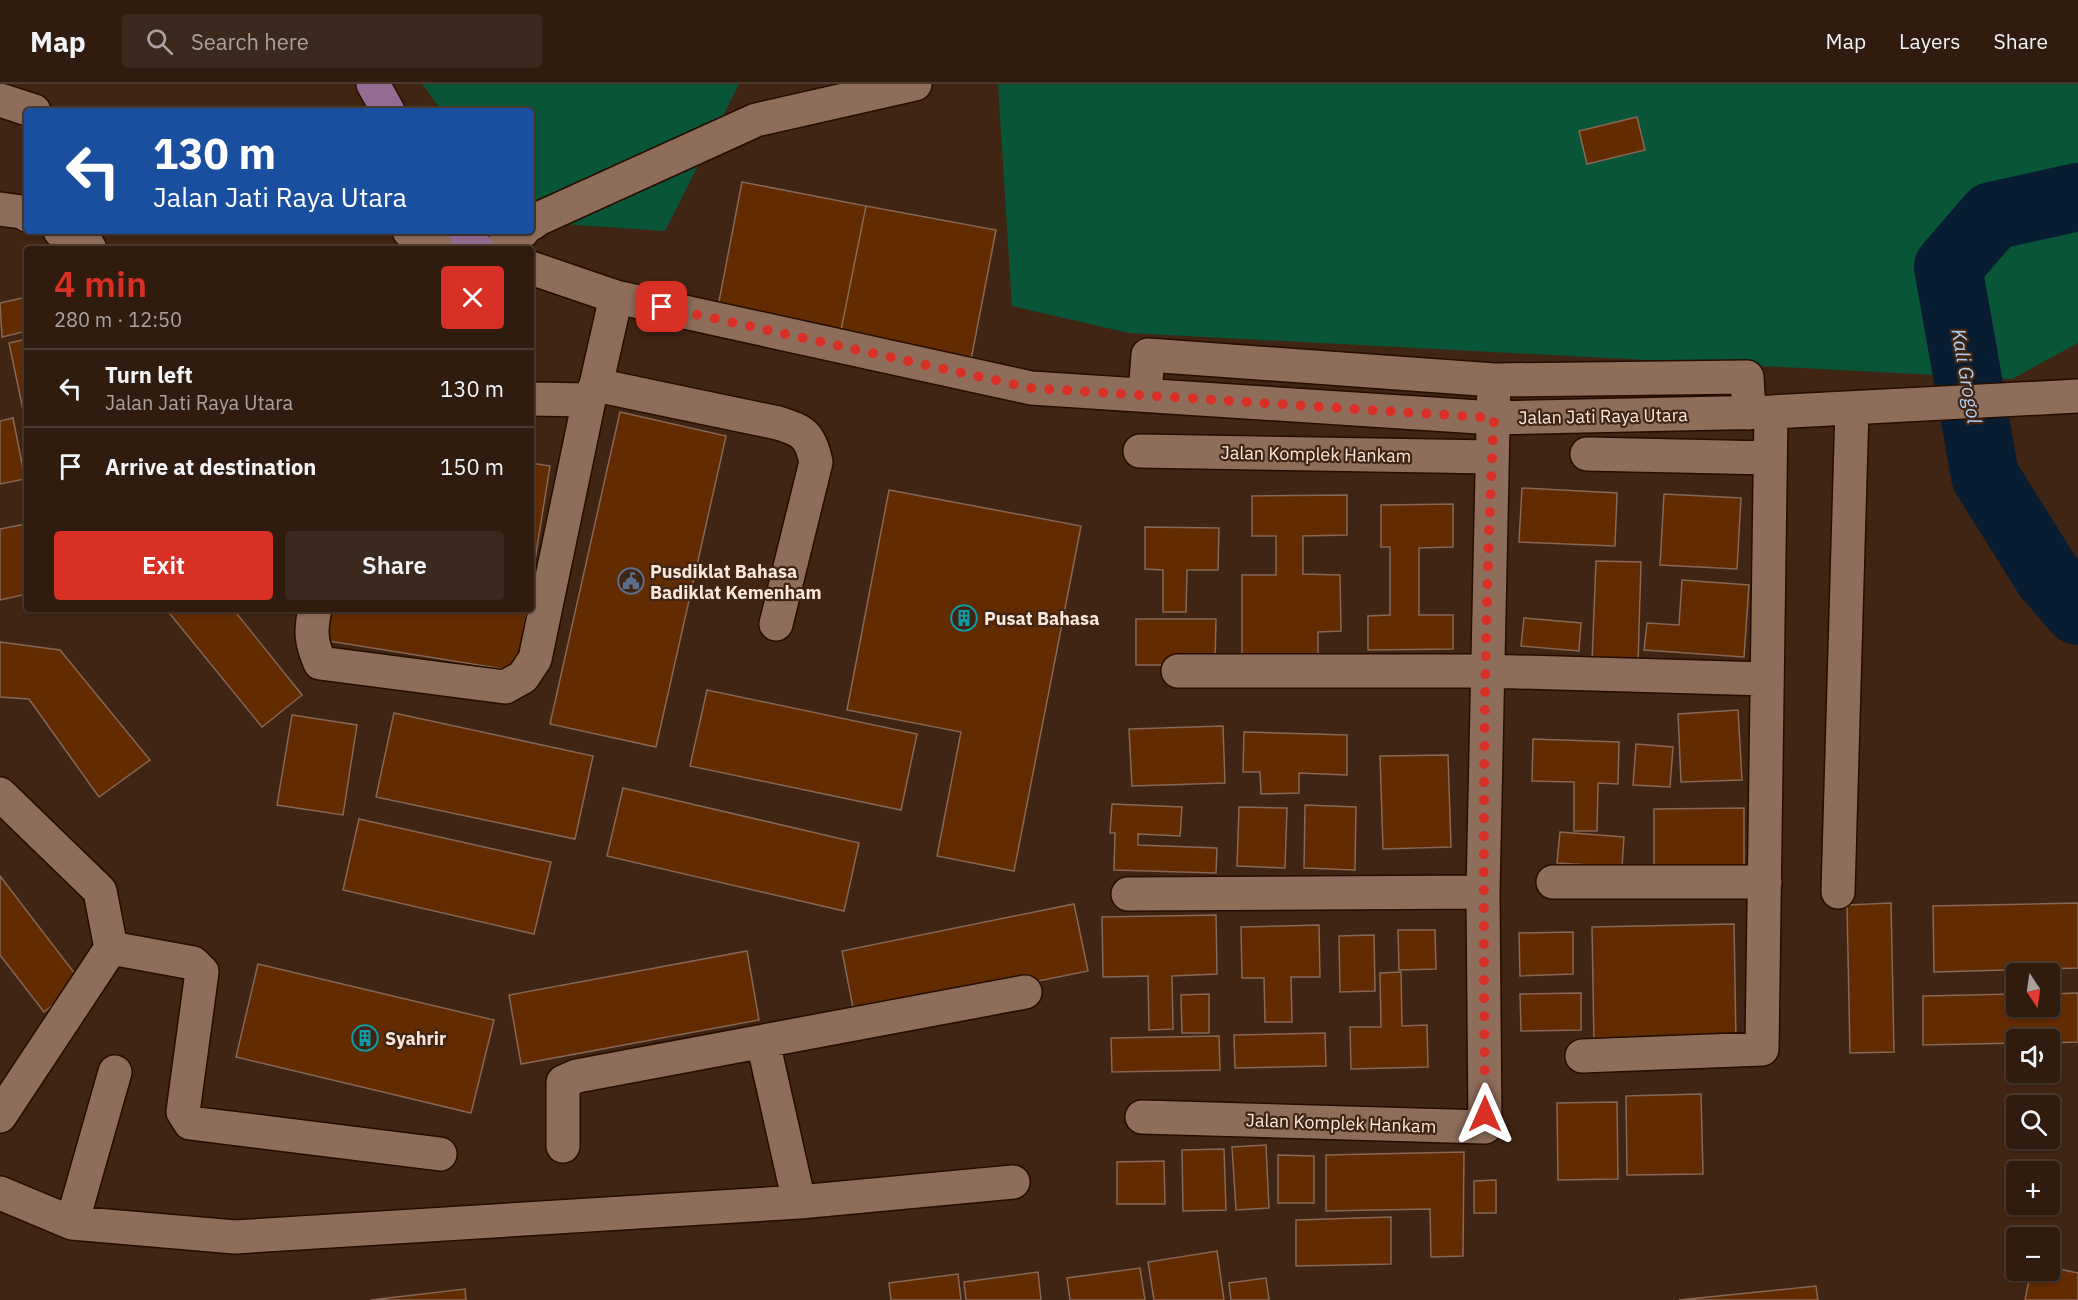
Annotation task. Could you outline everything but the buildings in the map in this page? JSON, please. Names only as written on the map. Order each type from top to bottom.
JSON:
[{"type":"main road","points":[[373,84],[386,108]]},
{"type":"street","points":[[534,222],[756,120],[915,84]]},
{"type":"street","points":[[0,100],[25,108]]},
{"type":"street","points":[[0,209],[24,213]]},
{"type":"street","points":[[66,234],[88,246]]},
{"type":"street","points":[[420,234],[465,246]]},
{"type":"street","points":[[504,246],[519,234]]},
{"type":"street","name":"Jalan Jati Raya Utara","points":[[534,269],[616,297],[1031,388],[1494,418],[1760,412],[2078,396]]},
{"type":"street","points":[[305,613],[312,644],[320,663],[505,687],[523,677],[536,659],[616,297]]},
{"type":"street","points":[[1145,395],[1148,355],[1494,380],[1747,377],[1760,412],[1770,458],[1762,1049],[1582,1056]]},
{"type":"street","points":[[1337,408],[1340,370]]},
{"type":"street","name":"Jalan Komplek Hankam","points":[[1142,1117],[1485,1127],[1483,892],[1494,380]]},
{"type":"street","points":[[534,399],[593,393],[778,423],[798,429],[812,443],[816,462],[776,624]]},
{"type":"street","points":[[1838,892],[1852,408]]},
{"type":"street","name":"Jalan Komplek Hankam","points":[[1140,451],[1492,457]]},
{"type":"street","points":[[1587,454],[1770,458]]},
{"type":"street","points":[[1178,671],[1486,671],[1766,679]]},
{"type":"street","points":[[0,794],[99,891],[111,948],[0,1116]]},
{"type":"street","points":[[1553,882],[1765,882]]},
{"type":"street","points":[[1128,894],[1483,892]]},
{"type":"street","points":[[111,948],[193,963],[202,972],[183,1112],[190,1123],[440,1154]]},
{"type":"street","points":[[563,1146],[563,1082],[578,1076],[1025,992]]},
{"type":"street","points":[[763,1042],[799,1202]]},
{"type":"street","points":[[72,1223],[116,1072]]},
{"type":"street","points":[[0,1193],[72,1223],[235,1237],[799,1202],[1013,1182]]},
{"type":"green space","points":[[422,84],[739,84],[665,231],[534,222],[534,108],[440,108]]},
{"type":"green space","points":[[998,84],[2078,84],[2078,343],[2012,379],[1129,333],[1012,306]]},
{"type":"waterway","name":"Kali Grogol","points":[[2078,197],[1992,216],[1948,267],[1985,476],[2047,575],[2078,611]]},
{"type":"place","name":"Pusdiklat Bahasa Badiklat Kemenham","points":[[631,581]]},
{"type":"place","name":"Pusat Bahasa","points":[[964,618]]},
{"type":"place","name":"Syahrir","points":[[365,1038]]},
{"type":"route","points":[[662,307],[1031,388],[1494,418],[1486,671],[1483,892],[1485,1114]]}]
